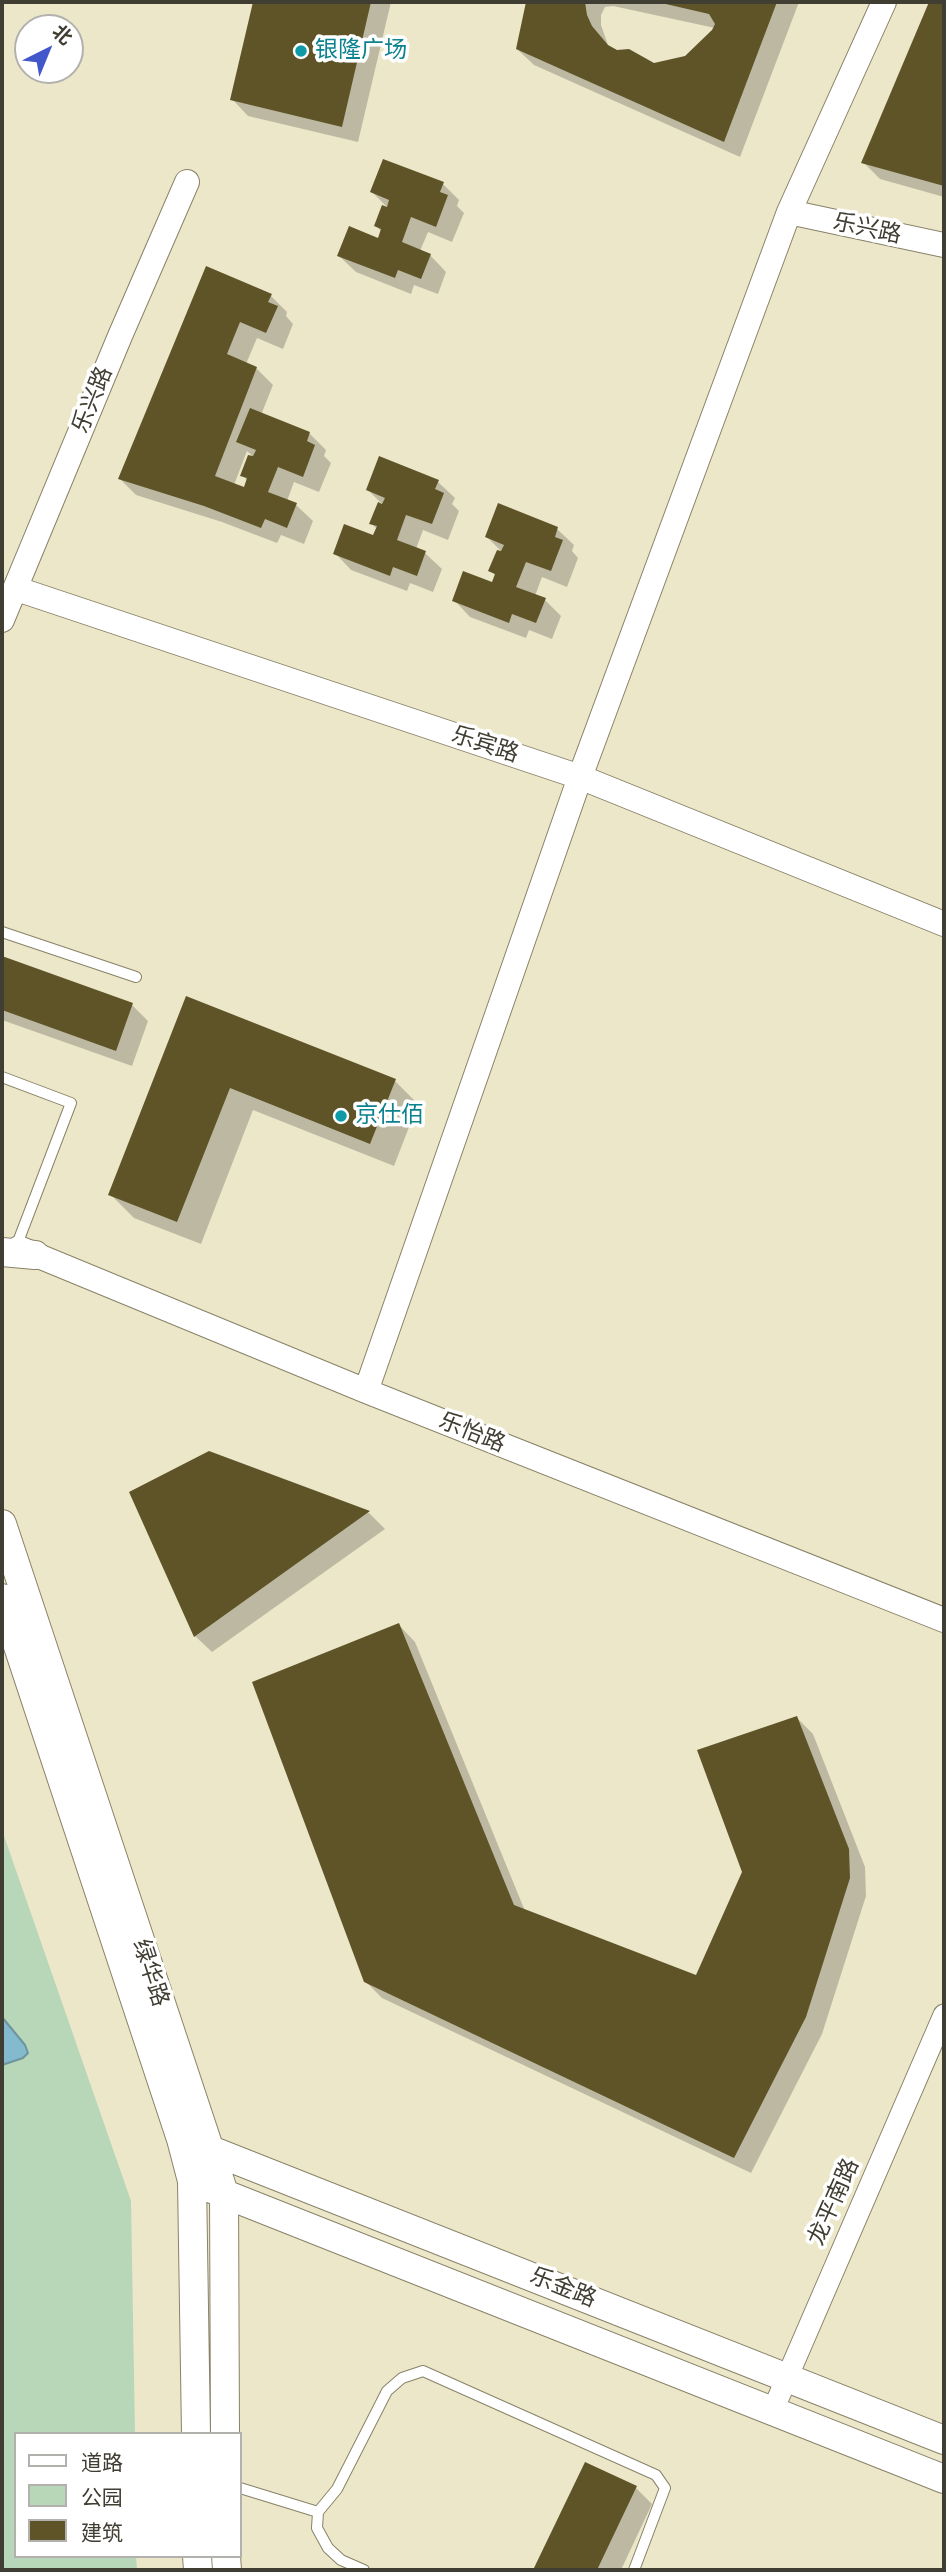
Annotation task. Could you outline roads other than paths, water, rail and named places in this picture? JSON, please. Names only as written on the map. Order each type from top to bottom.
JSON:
[{"type":"main road","name":"绿华路","points":[[2,1524],[224,2193],[225,2432]]},
{"type":"main road","name":"绿华路","points":[[2,1598],[181,2139],[192,2181],[195,2432]]},
{"type":"main road","name":"乐金路","points":[[181,2139],[944,2440]]},
{"type":"main road","name":"乐金路","points":[[192,2181],[944,2479]]},
{"type":"street","points":[[366,1391],[580,777],[789,212],[884,2]]},
{"type":"street","name":"乐兴路","points":[[2,620],[187,181]]},
{"type":"street","name":"乐兴路","points":[[789,212],[944,245]]},
{"type":"street","name":"乐宾路","points":[[16,589],[580,777],[944,924]]},
{"type":"street","name":"乐怡路","points":[[14,1249],[944,1620]]},
{"type":"street","name":"龙平南路","points":[[773,2410],[944,2015]]},
{"type":"lane","points":[[2,932],[136,977]]},
{"type":"lane","points":[[2,1077],[71,1103],[14,1249]]},
{"type":"lane","points":[[364,2570],[341,2560],[328,2548],[317,2528],[318,2512],[337,2489],[387,2391],[402,2378],[423,2371],[656,2475],[664,2488],[634,2570]]},
{"type":"lane","points":[[242,2489],[318,2512]]},
{"type":"water","points":[[2,2017],[25,2045],[28,2053],[23,2058],[2,2065]]},
{"type":"place","name":"银隆广场","points":[[301,51]]},
{"type":"place","name":"京仕佰","points":[[341,1116]]}]
